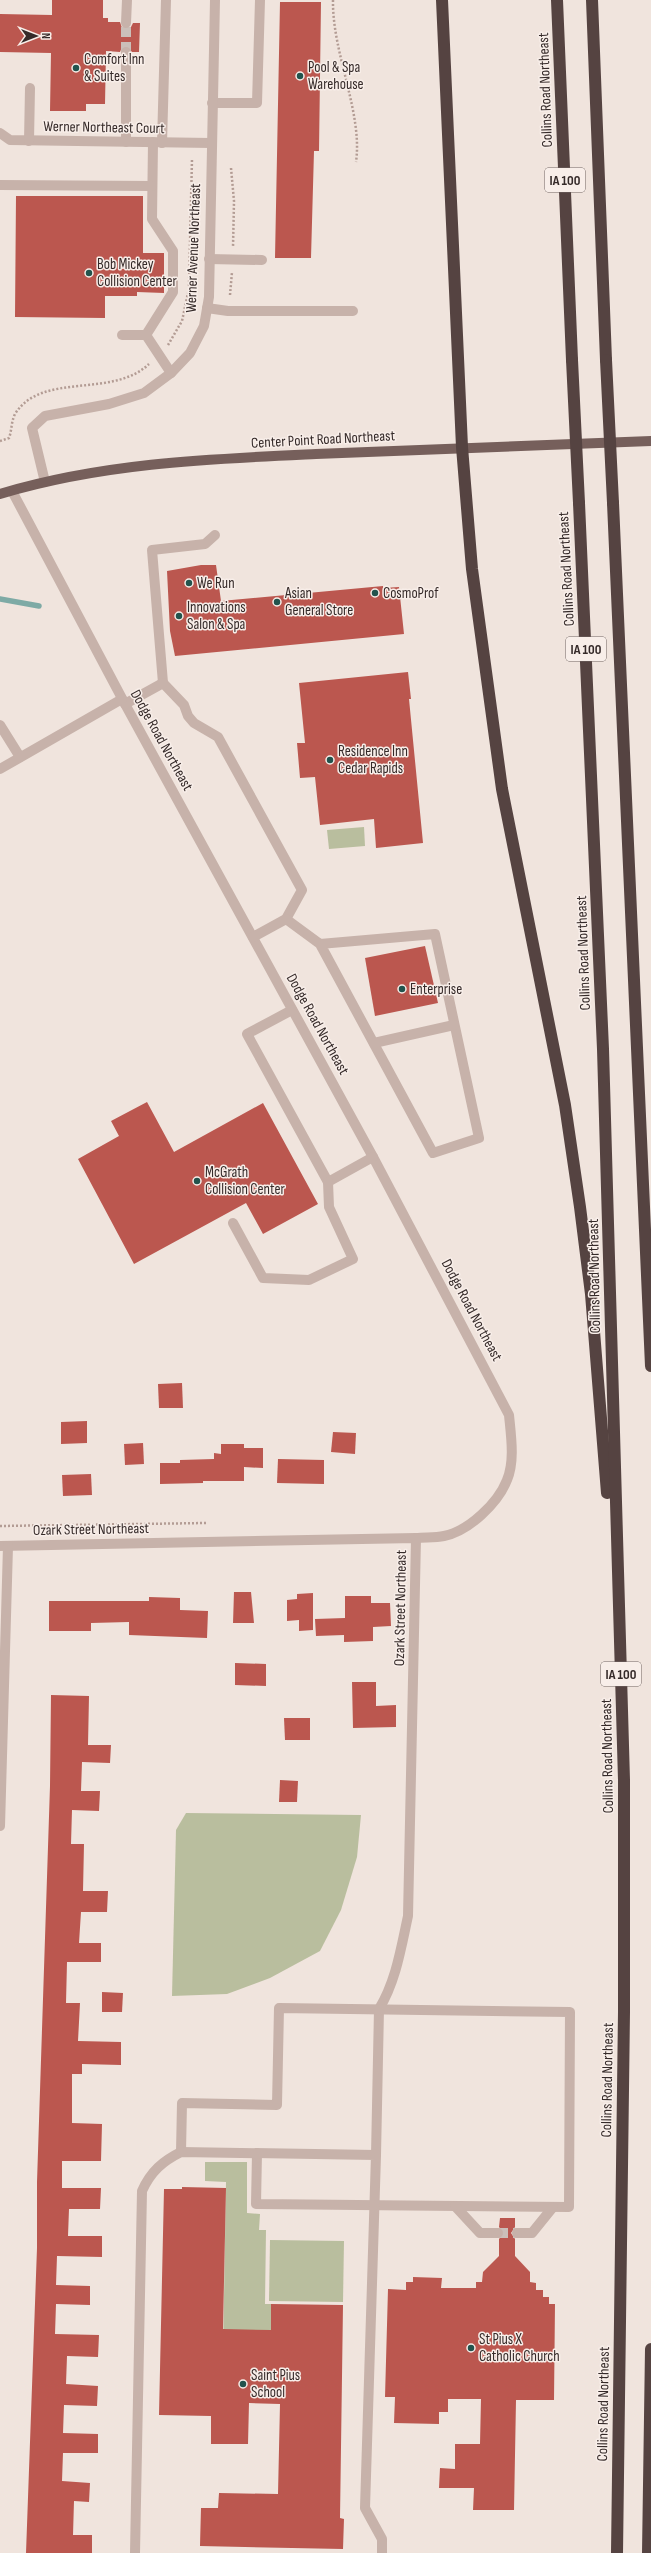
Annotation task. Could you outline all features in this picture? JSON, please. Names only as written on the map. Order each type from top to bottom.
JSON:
[{"type":"highway","points":[[440,0],[444,38],[462,447],[472,569],[502,789],[565,1105],[591,1294],[606,1481],[624,1780]]},
{"type":"highway","name":"Collins Road Northeast","points":[[557,0],[603,1049],[624,1780],[624,2012],[617,2553]]},
{"type":"highway","name":"IA 100","points":[[592,0],[606,360],[651,1366]]},
{"type":"highway","points":[[648,2553],[651,2349]]},
{"type":"main road","name":"Center Point Road Northeast","points":[[0,494],[45,482],[144,465],[207,459],[462,447],[651,442]]},
{"type":"street","points":[[126,23],[127,0]]},
{"type":"street","points":[[146,335],[172,292],[173,251],[152,218],[152,186],[157,142],[166,0]]},
{"type":"street","name":"Werner Avenue Northeast","points":[[45,482],[32,428],[45,416],[109,404],[144,393],[171,373],[190,353],[204,326],[207,308],[209,259],[215,0]]},
{"type":"street","points":[[212,103],[257,103],[260,0]]},
{"type":"street","points":[[126,52],[126,142]]},
{"type":"street","points":[[29,141],[30,88]]},
{"type":"street","name":"Werner Northeast Court","points":[[0,133],[10,140],[29,141],[211,143]]},
{"type":"street","points":[[0,185],[152,186]]},
{"type":"street","points":[[209,259],[262,260]]},
{"type":"street","points":[[207,308],[228,311],[354,311]]},
{"type":"street","points":[[122,335],[146,335]]},
{"type":"street","points":[[146,335],[171,373]]},
{"type":"street","name":"Dodge Road Northeast","points":[[12,491],[124,701],[292,1010],[374,1157],[509,1416],[512,1451],[508,1480],[486,1512],[466,1526],[445,1536],[416,1538]]},
{"type":"street","points":[[215,535],[205,544],[152,550],[163,683],[184,705],[188,716],[194,723],[218,737],[302,890],[286,919],[253,937]]},
{"type":"street","points":[[0,769],[124,701],[163,683]]},
{"type":"street","points":[[0,725],[20,757]]},
{"type":"street","points":[[286,919],[320,944],[433,1153],[479,1138],[435,934],[320,944]]},
{"type":"street","points":[[233,1223],[263,1278],[309,1280],[354,1259],[329,1207],[328,1182],[247,1034],[292,1010]]},
{"type":"street","points":[[374,1043],[454,1025]]},
{"type":"street","points":[[328,1182],[374,1157]]},
{"type":"street","name":"Ozark Street Northeast","points":[[4,1546],[416,1538],[408,1916],[400,1955],[387,1996],[379,2009]]},
{"type":"street","points":[[0,1826],[4,1546]]},
{"type":"street","points":[[181,2152],[182,2104],[277,2105],[278,2008],[570,2012],[569,2207],[256,2204],[257,2153]]},
{"type":"street","points":[[379,2009],[376,2155],[364,2508],[382,2539],[382,2553]]},
{"type":"street","points":[[134,2553],[142,2190],[147,2179],[166,2159],[181,2152],[376,2155]]},
{"type":"street","points":[[455,2206],[480,2233],[498,2233]]},
{"type":"street","points":[[516,2233],[532,2233],[553,2206]]},
{"type":"path","points":[[333,0],[334,23],[357,134],[356,162]]},
{"type":"path","points":[[230,295],[234,201],[231,168]]},
{"type":"path","points":[[0,1526],[206,1523]]},
{"type":"green space","points":[[364,827],[365,846],[329,849],[327,830]]},
{"type":"green space","points":[[186,1813],[361,1815],[357,1857],[341,1910],[320,1951],[270,1978],[227,1994],[172,1996],[176,1830]]},
{"type":"green space","points":[[205,2162],[247,2162],[247,2213],[260,2214],[259,2230],[266,2230],[265,2304],[271,2304],[271,2330],[223,2354],[226,2182],[205,2181]]},
{"type":"green space","points":[[270,2240],[344,2241],[343,2302],[269,2301]]},
{"type":"building","name":"Comfort Inn & Suites","points":[[52,0],[103,0],[103,18],[108,18],[108,22],[120,22],[122,28],[126,29],[131,27],[133,23],[140,23],[139,52],[132,52],[126,46],[122,47],[120,52],[106,51],[105,104],[86,104],[86,111],[50,111],[51,53],[0,52],[0,14],[52,15]]},
{"type":"building","name":"Pool & Spa Warehouse","points":[[280,2],[321,2],[319,151],[314,151],[311,258],[275,258]]},
{"type":"building","name":"Bob Mickey Collision Center","points":[[16,196],[143,196],[143,253],[164,253],[164,293],[137,292],[137,296],[105,296],[105,318],[15,317]]},
{"type":"building","points":[[201,565],[216,565],[221,601],[383,586],[383,588],[399,587],[404,634],[175,656],[170,631],[167,571]]},
{"type":"building","name":"Residence Inn Cedar Rapids","points":[[408,672],[411,699],[409,699],[423,843],[376,848],[374,819],[320,825],[315,777],[300,778],[297,743],[305,743],[299,683]]},
{"type":"building","name":"Enterprise","points":[[425,946],[438,1003],[375,1016],[365,958]]},
{"type":"building","name":"McGrath Collision Center","points":[[147,1102],[174,1152],[263,1103],[318,1204],[263,1234],[246,1203],[134,1264],[78,1159],[119,1136],[111,1121]]},
{"type":"building","points":[[182,1383],[183,1408],[159,1408],[158,1384]]},
{"type":"building","points":[[87,1421],[87,1443],[61,1444],[61,1422]]},
{"type":"building","points":[[333,1432],[356,1433],[355,1454],[331,1452]]},
{"type":"building","points":[[143,1443],[144,1464],[125,1465],[124,1444]]},
{"type":"building","points":[[221,1444],[244,1444],[244,1448],[263,1448],[263,1468],[244,1467],[244,1481],[203,1481],[203,1483],[160,1484],[160,1463],[180,1463],[180,1460],[214,1459],[214,1453],[221,1454]]},
{"type":"building","points":[[278,1459],[324,1460],[324,1484],[277,1483]]},
{"type":"building","points":[[91,1474],[92,1495],[63,1496],[62,1475]]},
{"type":"building","points":[[234,1592],[251,1592],[254,1623],[233,1623]]},
{"type":"building","points":[[313,1593],[313,1630],[299,1631],[299,1620],[287,1621],[287,1600],[297,1599],[297,1594]]},
{"type":"building","points":[[345,1596],[371,1596],[371,1603],[390,1603],[391,1626],[373,1627],[373,1641],[344,1642],[344,1635],[316,1636],[315,1619],[345,1618]]},
{"type":"building","points":[[149,1597],[180,1598],[180,1610],[208,1611],[207,1638],[129,1635],[129,1622],[91,1623],[91,1631],[49,1631],[49,1601],[149,1601]]},
{"type":"building","points":[[235,1663],[266,1664],[266,1686],[235,1685]]},
{"type":"building","points":[[352,1682],[376,1682],[376,1706],[396,1705],[396,1727],[353,1728]]},
{"type":"building","points":[[51,1695],[89,1696],[88,1745],[111,1745],[110,1763],[82,1762],[81,1791],[100,1791],[99,1811],[72,1810],[71,1844],[84,1844],[83,1891],[108,1891],[107,1912],[81,1912],[79,1943],[101,1943],[101,1962],[67,1962],[66,2003],[80,2003],[78,2041],[121,2042],[121,2065],[82,2064],[82,2074],[72,2074],[72,2123],[102,2124],[101,2161],[62,2161],[62,2188],[101,2188],[100,2209],[69,2209],[68,2236],[102,2236],[102,2257],[57,2256],[56,2285],[90,2286],[90,2305],[56,2304],[55,2334],[99,2335],[98,2357],[67,2356],[66,2384],[98,2386],[97,2406],[64,2405],[63,2433],[98,2434],[98,2453],[63,2453],[62,2481],[90,2483],[89,2502],[74,2501],[73,2535],[92,2535],[92,2553],[26,2553],[37,2248],[37,2182],[50,1786]]},
{"type":"building","points":[[284,1718],[310,1718],[310,1740],[285,1740]]},
{"type":"building","points":[[280,1780],[298,1781],[297,1802],[279,1802]]},
{"type":"building","points":[[102,1992],[123,1993],[122,2012],[102,2012]]},
{"type":"building","points":[[182,2187],[226,2188],[223,2329],[271,2330],[271,2304],[343,2305],[340,2518],[344,2519],[343,2549],[200,2546],[201,2508],[218,2508],[219,2493],[278,2494],[280,2404],[249,2403],[248,2444],[211,2444],[211,2416],[159,2415],[164,2189],[182,2189]]},
{"type":"building","name":"St Pius X Catholic Church","points":[[500,2218],[515,2218],[515,2227],[511,2233],[515,2239],[515,2256],[530,2272],[530,2282],[536,2283],[536,2290],[543,2290],[543,2297],[549,2297],[549,2304],[555,2304],[554,2400],[516,2400],[514,2510],[473,2510],[474,2488],[439,2488],[440,2468],[455,2469],[455,2444],[480,2444],[481,2399],[448,2399],[448,2412],[439,2412],[439,2424],[394,2423],[395,2397],[385,2397],[388,2289],[406,2290],[406,2282],[413,2282],[413,2277],[442,2278],[441,2288],[476,2288],[476,2282],[482,2282],[483,2272],[499,2256],[499,2239],[504,2233],[499,2227]]},
{"type":"waterway","points":[[0,599],[39,606]]},
{"type":"tunnel","points":[[126,23],[126,52]]},
{"type":"tunnel","points":[[498,2233],[517,2233]]},
{"type":"place","name":"Comfort Inn & Suites","points":[[76,68]]},
{"type":"place","name":"Pool & Spa Warehouse","points":[[300,76]]},
{"type":"place","name":"Bob Mickey Collision Center","points":[[89,273]]},
{"type":"place","name":"We Run","points":[[189,583]]},
{"type":"place","name":"CosmoProf","points":[[375,593]]},
{"type":"place","name":"Asian General Store","points":[[277,602]]},
{"type":"place","name":"Innovations Salon & Spa","points":[[179,616]]},
{"type":"place","name":"Residence Inn Cedar Rapids","points":[[330,760]]},
{"type":"place","name":"Enterprise","points":[[402,989]]},
{"type":"place","name":"McGrath Collision Center","points":[[197,1181]]},
{"type":"place","name":"St Pius X Catholic Church","points":[[471,2348]]},
{"type":"place","name":"Saint Pius School","points":[[243,2384]]}]
